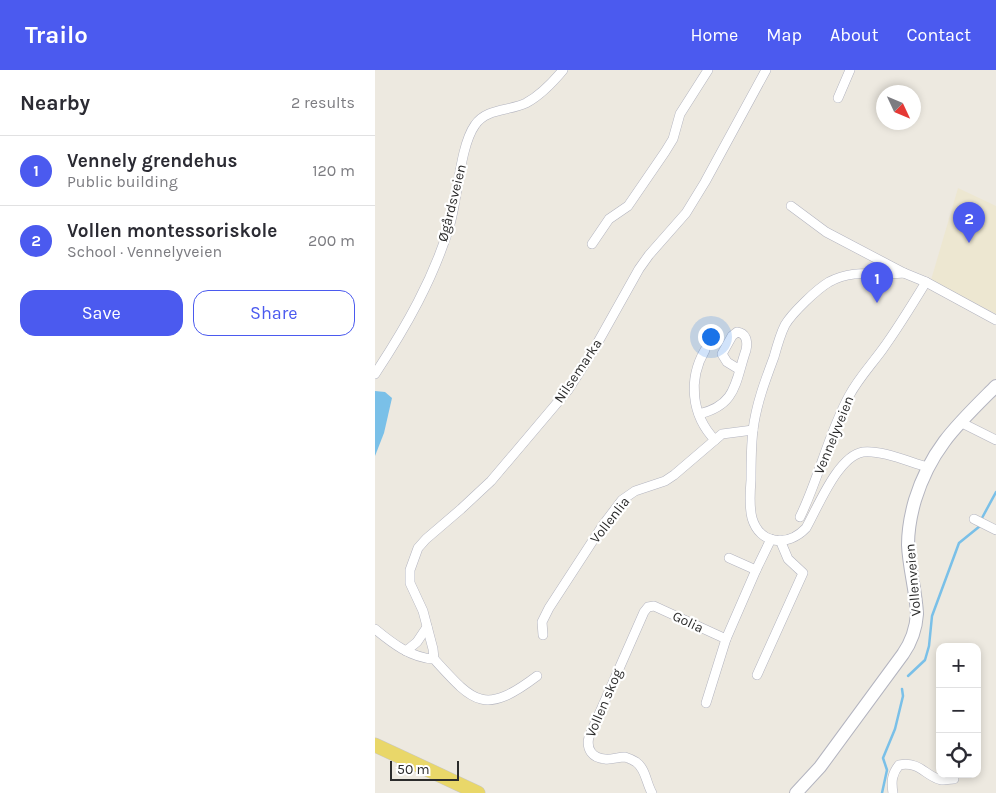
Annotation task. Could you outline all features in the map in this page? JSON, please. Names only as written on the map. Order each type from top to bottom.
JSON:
[{"type":"main road","name":"Vollenveien","points":[[796,793],[812,777],[912,640],[917,614],[909,538],[913,509],[927,467],[940,446],[960,422],[996,386]]},
{"type":"main road","points":[[375,745],[478,793]]},
{"type":"street","name":"Øgårdsveien","points":[[375,374],[415,308],[438,256],[449,225],[467,143],[476,123],[488,114],[525,103],[537,95],[563,70]]},
{"type":"street","points":[[592,244],[609,219],[628,206],[665,152],[673,139],[680,114],[708,70]]},
{"type":"street","name":"Nilsemarka","points":[[434,659],[423,611],[410,583],[410,570],[418,548],[426,538],[491,481],[568,390],[593,352],[639,269],[686,213],[701,190],[766,70]]},
{"type":"street","points":[[838,98],[851,70]]},
{"type":"street","points":[[791,206],[826,232],[903,273],[926,282],[996,320]]},
{"type":"street","points":[[757,675],[803,573],[788,559],[775,540],[757,528],[751,511],[753,430],[758,406],[786,324],[817,290],[834,280],[865,272],[903,273]]},
{"type":"street","name":"Vennelyveien","points":[[800,518],[848,397],[891,337],[926,282]]},
{"type":"street","points":[[705,350],[696,369],[693,386],[694,398],[704,428],[715,440]]},
{"type":"street","points":[[699,414],[714,409],[728,399],[734,389],[740,370]]},
{"type":"street","points":[[960,422],[996,440]]},
{"type":"street","name":"Vollenlia","points":[[543,634],[542,622],[549,608],[619,504],[635,491],[659,484],[674,475],[727,432],[753,430]]},
{"type":"street","points":[[706,703],[726,639],[755,570],[775,540],[796,537],[806,528],[839,470],[851,457],[863,452],[877,453],[927,467]]},
{"type":"street","points":[[974,519],[996,530]]},
{"type":"street","points":[[729,558],[755,570]]},
{"type":"street","name":"Golia","points":[[650,606],[654,606],[726,639]]},
{"type":"street","name":"Vollen skog","points":[[650,606],[644,612],[610,687],[587,745],[591,753],[605,760],[625,757],[637,762],[643,769],[652,793]]},
{"type":"street","points":[[405,650],[417,642],[427,628]]},
{"type":"street","points":[[375,629],[405,650],[423,658],[434,659],[468,694],[483,700],[493,700],[510,695],[537,676]]},
{"type":"street","points":[[893,793],[891,783],[893,773],[899,765],[907,763],[941,780],[954,779]]},
{"type":"shaded area","points":[[958,188],[996,206],[996,314],[931,280]]},
{"type":"water","points":[[375,391],[385,392],[392,398],[384,433],[375,456]]},
{"type":"waterway","points":[[982,518],[996,492]]},
{"type":"waterway","points":[[908,676],[925,660],[929,646],[932,616],[959,543],[980,526]]},
{"type":"waterway","points":[[882,793],[887,770],[883,758],[895,729],[903,696],[902,689]]},
{"type":"place","name":"Vollen montessoriskole","points":[[969,243]]},
{"type":"place","name":"Vennely grendehus","points":[[877,303]]}]
